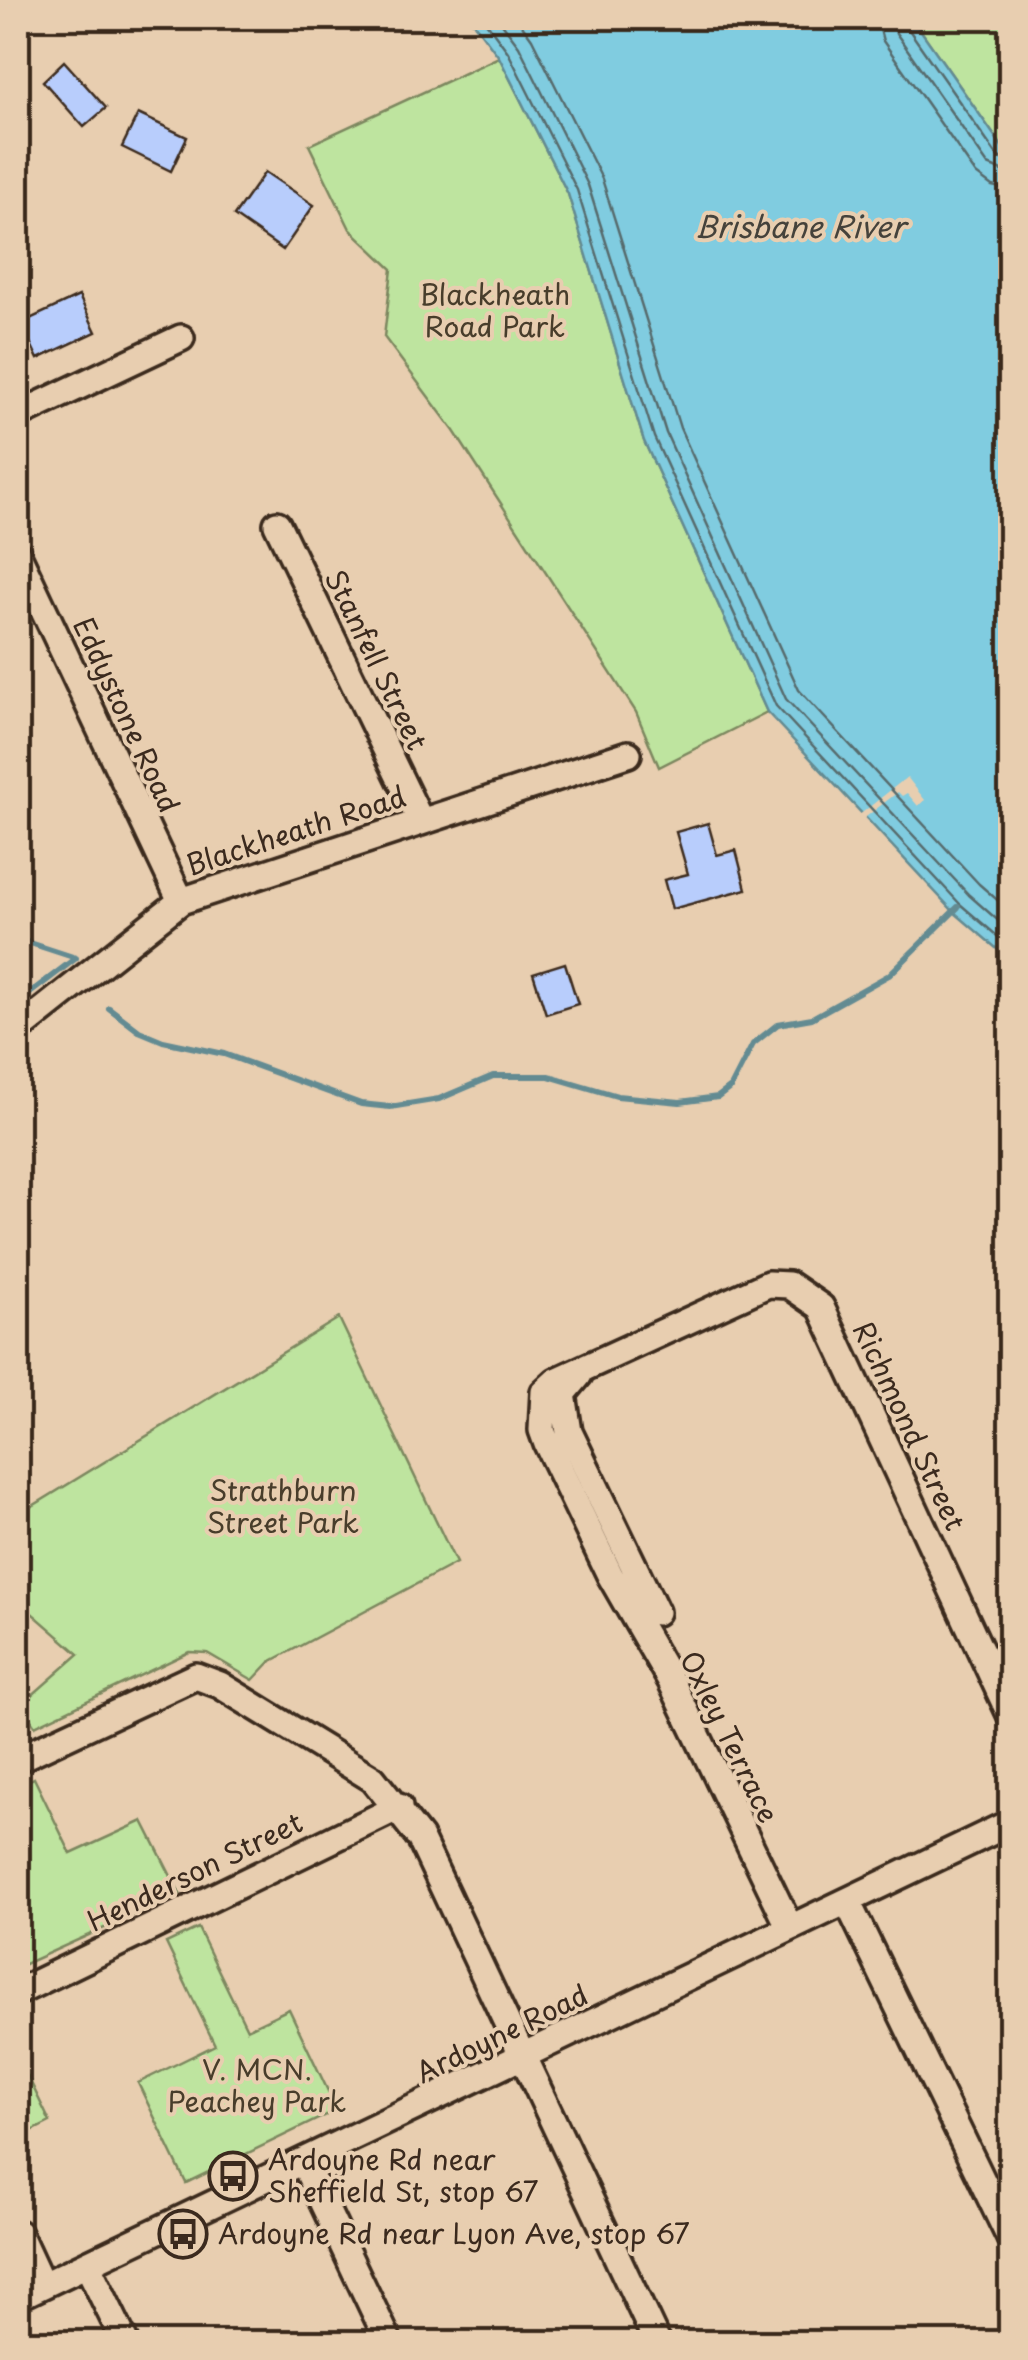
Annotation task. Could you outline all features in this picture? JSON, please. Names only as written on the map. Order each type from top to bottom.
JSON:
[{"type":"street","points":[[18,416],[181,338]]},
{"type":"street","name":"Stanfell Street","points":[[277,524],[421,822]]},
{"type":"street","name":"Eddystone Road","points":[[18,555],[181,901]]},
{"type":"street","name":"Blackheath Road","points":[[18,1030],[181,901],[628,754]]},
{"type":"street","name":"Oxley Terrace","points":[[790,1284],[768,1284],[556,1381],[544,1392],[542,1430],[558,1438],[790,1928]]},
{"type":"street","name":"Richmond Street","points":[[790,1284],[821,1307],[1010,1714]]},
{"type":"street","name":"Oxley Terrace","points":[[621,1570],[656,1612]]},
{"type":"street","points":[[18,1759],[196,1676],[220,1685],[373,1779],[400,1807],[420,1838],[520,2058],[657,2342]]},
{"type":"street","name":"Henderson Street","points":[[18,1992],[400,1807]]},
{"type":"street","name":"Ardoyne Road","points":[[18,2296],[1010,1822]]},
{"type":"street","points":[[847,1900],[1010,2238]]},
{"type":"street","points":[[304,2161],[389,2342]]},
{"type":"street","points":[[18,2232],[42,2285]]},
{"type":"street","points":[[87,2264],[125,2342]]},
{"type":"green space","points":[[912,18],[1005,18],[1010,23],[1010,158]]},
{"type":"green space","name":"Blackheath Road Park","points":[[499,57],[568,194],[644,441],[767,712],[659,767],[636,712],[454,431],[384,337],[392,269],[350,229],[309,145]]},
{"type":"green space","name":"Strathburn Street Park","points":[[339,1318],[456,1563],[270,1662],[253,1680],[207,1653],[189,1652],[35,1726],[21,1705],[79,1654],[25,1607],[18,1612],[18,1515]]},
{"type":"green space","points":[[34,1778],[71,1854],[143,1821],[180,1894],[18,1967],[18,1786]]},
{"type":"green space","name":"V. MCN. Peachey Park","points":[[198,1928],[247,2029],[289,2009],[337,2110],[186,2183],[138,2083],[215,2045],[166,1943]]},
{"type":"green space","points":[[18,2056],[50,2122],[18,2138]]},
{"type":"water","name":"Brisbane River","points":[[470,18],[912,18],[1010,158],[1010,960],[954,912],[767,712],[644,441],[568,194],[499,57]]},
{"type":"pier","points":[[907,777],[925,800],[918,806],[907,793],[902,796],[898,792],[862,820],[858,816]]},
{"type":"building","points":[[64,61],[106,108],[84,127],[43,81]]},
{"type":"building","points":[[138,114],[187,137],[171,171],[122,147]]},
{"type":"building","points":[[265,172],[314,205],[283,250],[234,216]]},
{"type":"building","points":[[79,296],[96,332],[38,359],[21,323]]},
{"type":"building","points":[[708,823],[717,855],[736,850],[746,889],[672,909],[664,880],[688,874],[676,832]]},
{"type":"building","points":[[565,963],[578,1004],[546,1014],[533,973]]},
{"type":"waterway","points":[[109,1008],[139,1031],[163,1041],[224,1054],[361,1104],[390,1107],[439,1099],[493,1076],[549,1076],[617,1096],[680,1102],[718,1097],[731,1087],[753,1044],[778,1024],[812,1018],[889,975],[958,907]]},
{"type":"waterway","points":[[18,939],[76,958],[18,1002]]},
{"type":"place","name":"Ardoyne Rd near Sheffield St, stop 67","points":[[233,2176]]},
{"type":"place","name":"Ardoyne Rd near Lyon Ave, stop 67","points":[[183,2234]]}]
